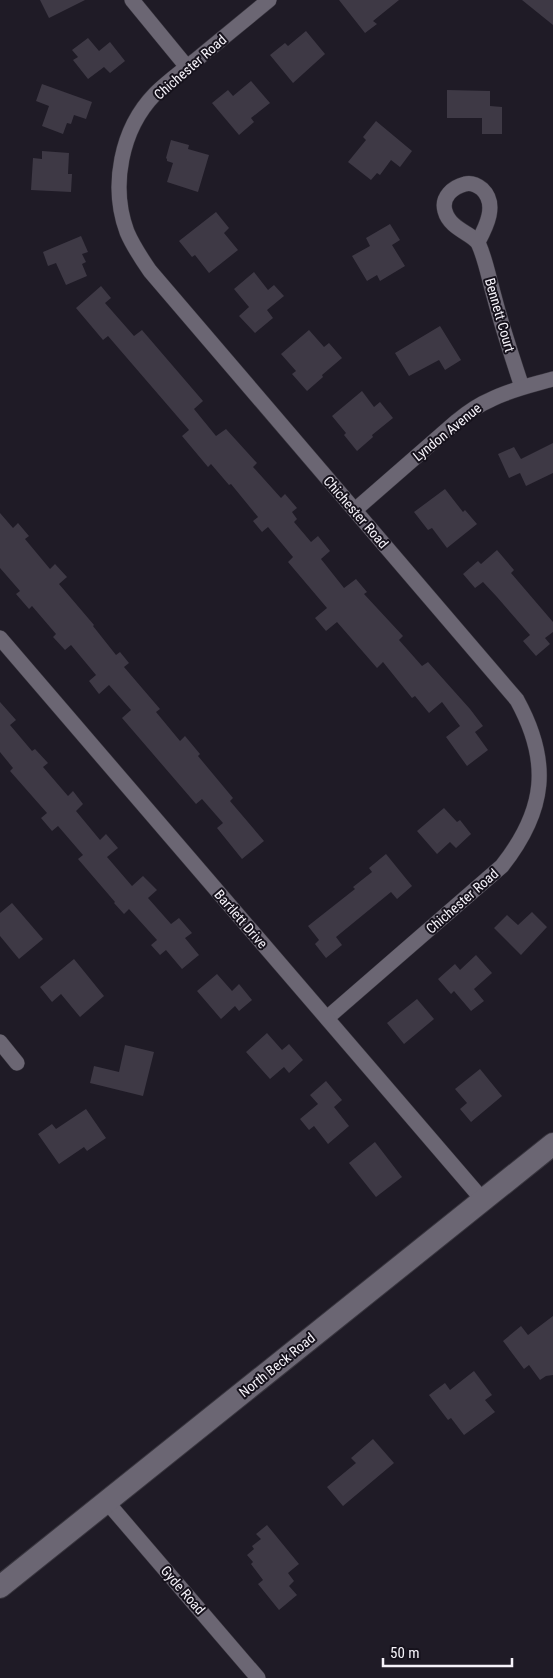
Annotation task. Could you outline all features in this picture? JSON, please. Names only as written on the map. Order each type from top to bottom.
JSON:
[{"type":"main road","name":"North Beck Road","points":[[0,1587],[553,1144]]},
{"type":"street","points":[[132,0],[187,66]]},
{"type":"street","name":"Chichester Road","points":[[269,0],[154,94],[136,120],[127,138],[121,159],[119,184],[121,211],[127,231],[135,250],[150,271],[517,700],[527,718],[534,737],[538,759],[546,781],[536,801],[530,823],[516,848],[502,866],[327,1018]]},
{"type":"street","name":"Bennett Court","points":[[478,242],[522,388]]},
{"type":"street","name":"Lyndon Avenue","points":[[355,510],[472,410],[490,399],[553,379]]},
{"type":"street","name":"Bartlett Drive","points":[[0,638],[482,1200]]},
{"type":"street","points":[[0,1042],[17,1063]]},
{"type":"street","name":"Gyde Road","points":[[107,1502],[258,1678]]},
{"type":"building","points":[[40,0],[85,0],[49,18]]},
{"type":"building","points":[[339,0],[399,0],[373,21],[377,24],[365,33]]},
{"type":"building","points":[[522,0],[553,0],[553,25]]},
{"type":"building","points":[[306,31],[325,54],[293,83],[270,55],[285,43],[288,46]]},
{"type":"building","points":[[88,38],[99,51],[110,42],[125,61],[110,73],[104,67],[88,79],[73,60],[78,57],[72,50]]},
{"type":"building","points":[[251,81],[270,103],[251,118],[254,122],[239,135],[212,103],[228,90],[233,96]]},
{"type":"building","points":[[42,84],[92,102],[86,119],[74,115],[71,124],[67,123],[63,134],[42,126],[49,106],[36,101]]},
{"type":"building","points":[[447,90],[490,91],[490,106],[502,107],[502,134],[482,134],[482,118],[447,118]]},
{"type":"building","points":[[376,121],[412,151],[400,167],[391,160],[380,175],[377,173],[371,180],[348,162],[366,140],[363,137]]},
{"type":"building","points":[[171,140],[189,145],[188,149],[209,155],[198,192],[167,182],[173,163],[167,161],[166,158]]},
{"type":"building","points":[[42,151],[69,153],[68,174],[72,174],[71,192],[31,190],[33,158],[42,159]]},
{"type":"building","points":[[216,212],[229,228],[224,233],[238,250],[209,273],[195,255],[192,257],[179,241]]},
{"type":"building","points":[[390,224],[400,240],[392,245],[405,266],[380,281],[377,275],[367,281],[352,256],[370,246],[366,238]]},
{"type":"building","points":[[81,236],[88,252],[82,254],[86,262],[82,264],[87,276],[66,285],[56,263],[48,266],[43,252]]},
{"type":"building","points":[[254,272],[268,290],[274,285],[284,296],[267,310],[273,318],[255,333],[239,316],[249,307],[234,289]]},
{"type":"building","points":[[101,286],[111,298],[105,303],[134,336],[142,330],[203,401],[194,409],[216,436],[226,429],[257,463],[253,467],[281,498],[285,494],[297,508],[292,512],[297,519],[294,522],[311,542],[318,536],[330,551],[321,559],[344,588],[356,579],[367,592],[364,594],[403,636],[399,640],[422,666],[428,662],[470,709],[483,726],[475,732],[488,750],[467,766],[446,737],[460,726],[442,702],[429,713],[415,696],[412,698],[383,662],[377,668],[337,622],[326,631],[315,618],[327,608],[288,562],[293,557],[268,527],[262,532],[253,521],[258,517],[231,484],[229,485],[211,464],[208,467],[182,436],[189,430],[108,336],[103,340],[76,308]]},
{"type":"building","points":[[440,326],[461,360],[445,370],[439,360],[409,376],[395,353]]},
{"type":"building","points":[[309,330],[324,347],[329,343],[342,358],[307,391],[292,374],[296,371],[281,354]]},
{"type":"building","points":[[362,391],[374,407],[380,402],[393,418],[372,435],[373,437],[357,451],[344,435],[346,433],[332,416]]},
{"type":"building","points":[[553,443],[553,473],[526,486],[520,473],[509,478],[498,454],[514,447],[521,459]]},
{"type":"building","points":[[445,489],[463,512],[465,510],[477,524],[447,548],[432,528],[428,530],[414,512]]},
{"type":"building","points":[[0,513],[13,528],[18,523],[29,536],[25,539],[50,569],[55,564],[67,577],[59,584],[94,625],[116,655],[120,652],[129,663],[124,667],[160,709],[156,712],[180,741],[185,736],[200,754],[198,756],[233,798],[230,801],[264,841],[242,859],[217,828],[223,823],[202,799],[196,804],[122,718],[131,710],[109,685],[99,694],[89,681],[96,675],[71,645],[65,650],[53,637],[56,634],[32,606],[29,609],[16,594],[20,591],[0,568]]},
{"type":"building","points":[[497,550],[514,570],[511,573],[553,622],[553,632],[545,638],[550,644],[536,656],[523,641],[530,635],[497,597],[483,582],[475,588],[463,574],[478,561],[481,564]]},
{"type":"building","points":[[0,702],[16,720],[10,725],[32,751],[35,749],[48,763],[43,767],[68,796],[73,791],[83,804],[76,811],[100,840],[106,834],[118,848],[107,857],[132,886],[143,876],[157,890],[148,898],[171,924],[179,918],[192,933],[185,938],[199,955],[182,969],[166,950],[160,955],[151,945],[157,940],[129,909],[124,914],[114,903],[78,859],[83,855],[58,826],[52,831],[41,818],[47,813],[10,771],[13,768],[0,752]]},
{"type":"building","points":[[444,808],[457,822],[460,820],[471,834],[456,848],[450,842],[437,854],[417,831]]},
{"type":"building","points":[[386,854],[412,886],[397,899],[391,892],[336,937],[342,945],[326,958],[315,944],[319,940],[308,926],[355,889],[353,887],[372,872],[369,868]]},
{"type":"building","points":[[12,903],[43,939],[19,959],[0,936],[0,913]]},
{"type":"building","points":[[532,912],[547,927],[521,955],[494,928],[507,915],[518,925]]},
{"type":"building","points":[[476,955],[492,973],[474,989],[484,1001],[471,1011],[454,991],[451,994],[438,979],[455,964],[460,970]]},
{"type":"building","points":[[74,959],[104,996],[80,1017],[61,994],[52,1002],[40,987]]},
{"type":"building","points":[[217,974],[232,991],[239,984],[252,1000],[239,1011],[235,1006],[221,1019],[197,991]]},
{"type":"building","points":[[417,999],[434,1019],[404,1044],[387,1023]]},
{"type":"building","points":[[267,1033],[282,1050],[289,1044],[303,1060],[289,1073],[284,1067],[270,1079],[246,1052]]},
{"type":"building","points":[[125,1045],[154,1052],[143,1096],[90,1083],[94,1066],[119,1072]]},
{"type":"building","points":[[480,1069],[502,1096],[471,1122],[460,1109],[467,1103],[455,1089]]},
{"type":"building","points":[[326,1081],[342,1100],[334,1107],[349,1126],[328,1144],[314,1126],[309,1130],[300,1119],[318,1104],[310,1095]]},
{"type":"building","points":[[86,1109],[106,1138],[87,1151],[84,1147],[59,1164],[38,1134],[52,1124],[56,1129]]},
{"type":"building","points":[[375,1142],[402,1177],[376,1197],[349,1163]]},
{"type":"building","points":[[553,1316],[553,1375],[546,1376],[540,1380],[529,1365],[524,1369],[503,1341],[521,1326],[528,1335]]},
{"type":"building","points":[[474,1371],[492,1395],[485,1400],[495,1412],[464,1435],[451,1418],[448,1420],[429,1395],[445,1383],[450,1390]]},
{"type":"building","points":[[373,1439],[394,1463],[343,1506],[327,1487],[356,1463],[351,1458]]},
{"type":"building","points":[[267,1525],[299,1564],[288,1573],[294,1581],[289,1586],[297,1595],[279,1610],[258,1584],[263,1580],[247,1555],[254,1549],[252,1546],[261,1539],[256,1534]]}]
